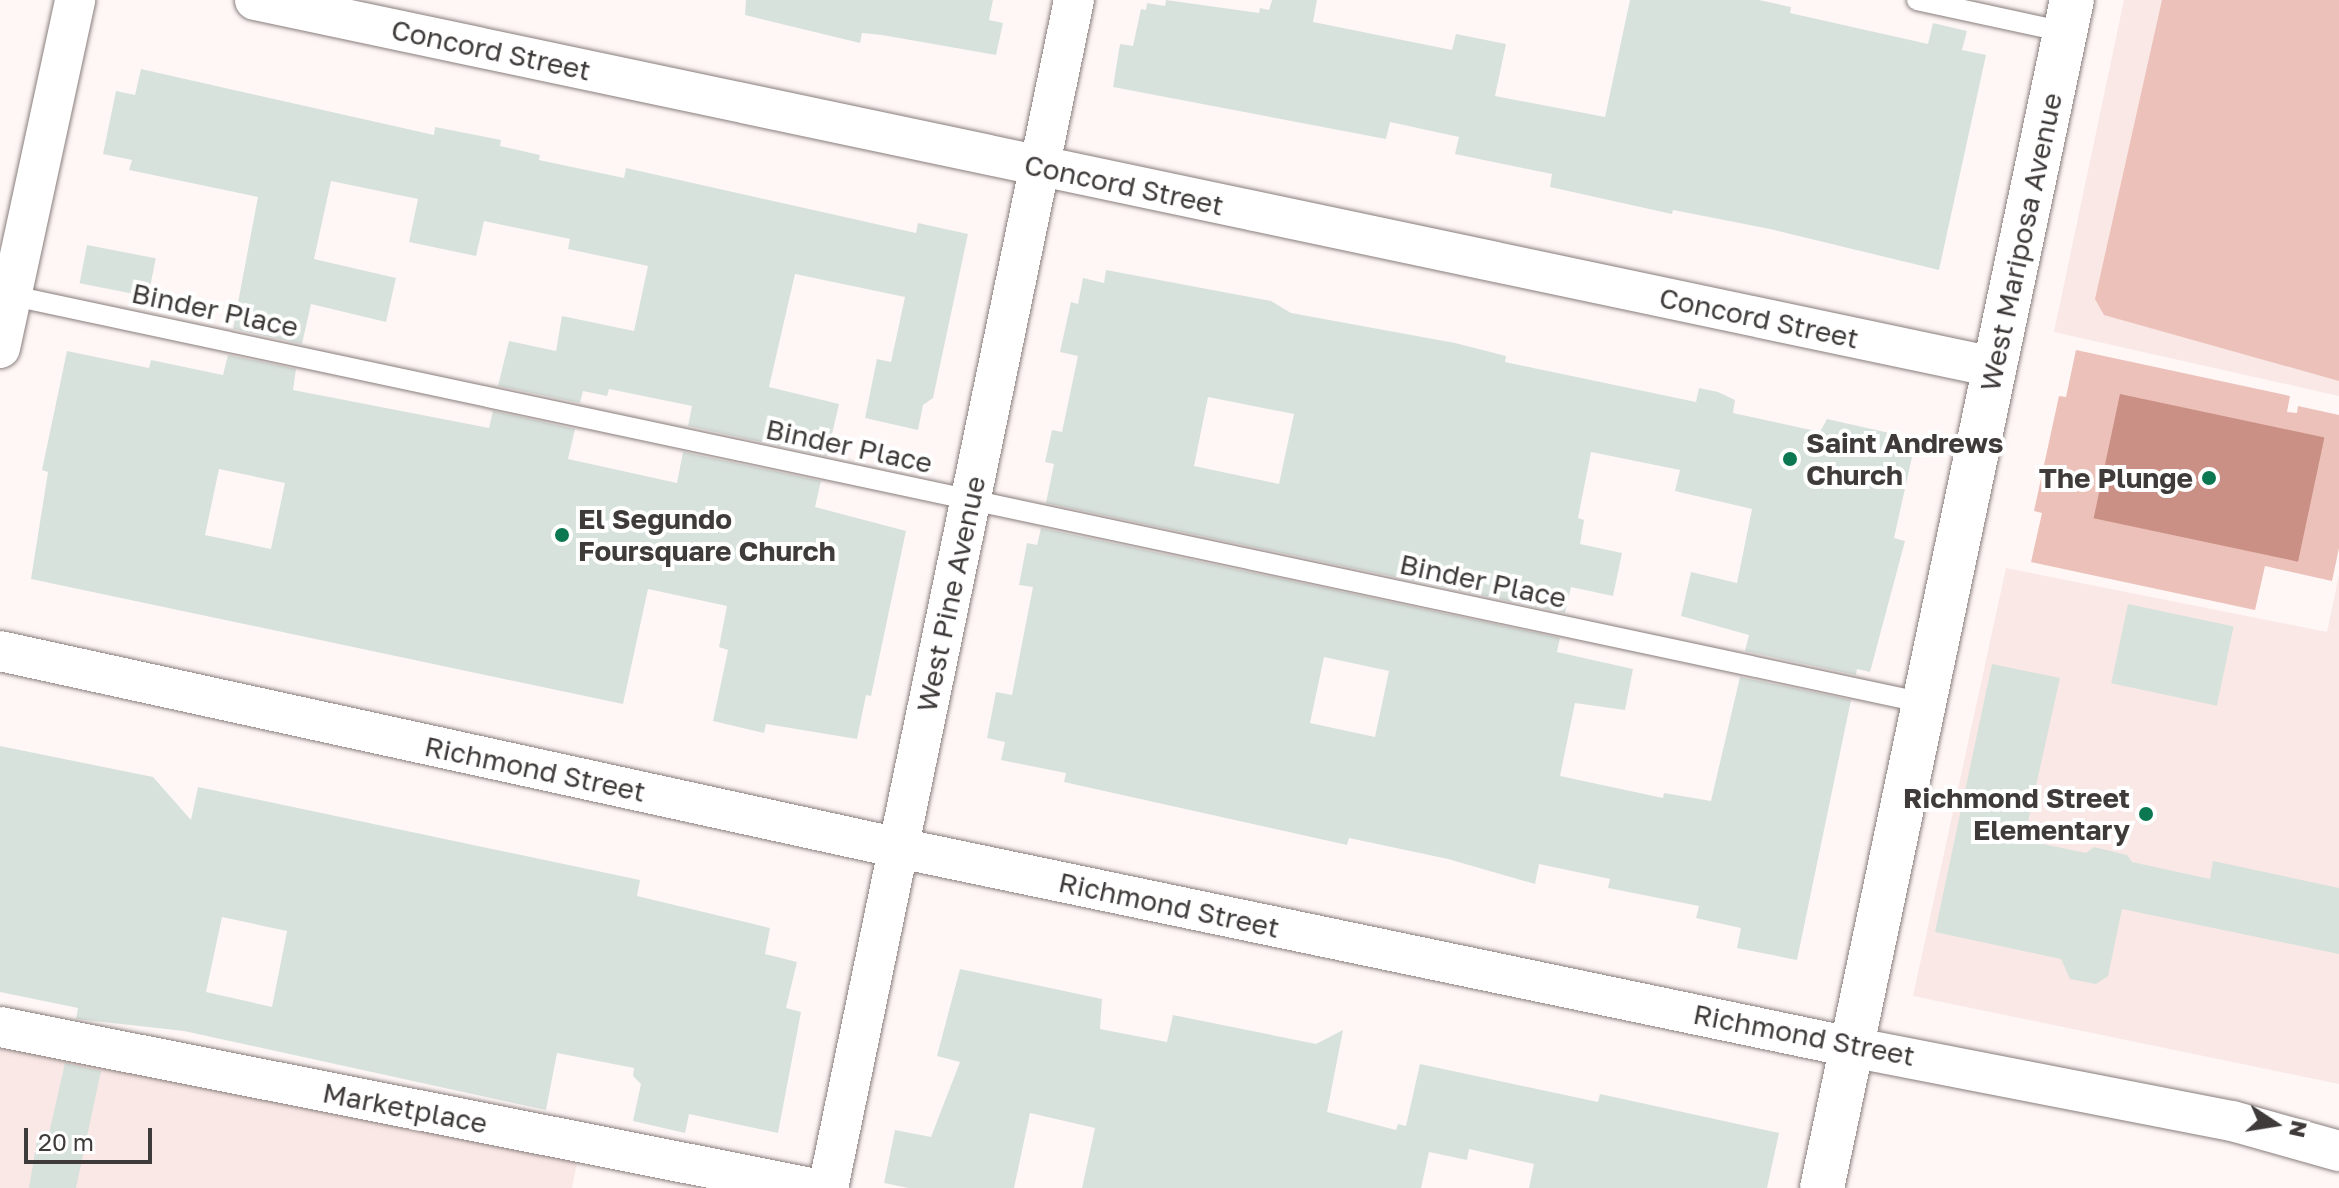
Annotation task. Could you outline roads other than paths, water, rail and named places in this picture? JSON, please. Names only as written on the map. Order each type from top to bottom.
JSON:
[{"type":"street","points":[[0,348],[6,294],[75,0]]},
{"type":"street","name":"Concord Street","points":[[255,0],[1994,367]]},
{"type":"street","name":"West Pine Avenue","points":[[828,1188],[1074,0]]},
{"type":"street","name":"West Mariposa Avenue","points":[[1822,1188],[1921,702],[2069,16]]},
{"type":"street","name":"Richmond Street","points":[[0,651],[899,848],[1851,1047],[2232,1121],[2339,1151]]},
{"type":"street","name":"Marketplace","points":[[0,1027],[811,1188]]},
{"type":"lane","points":[[1917,0],[2069,16]]},
{"type":"lane","name":"Binder Place","points":[[6,294],[1921,702]]},
{"type":"place","name":"Saint Andrews Church","points":[[1790,459]]},
{"type":"place","name":"The Plunge","points":[[2209,478]]},
{"type":"place","name":"El Segundo Foursquare Church","points":[[562,535]]},
{"type":"place","name":"Richmond Street Elementary","points":[[2146,814]]}]
